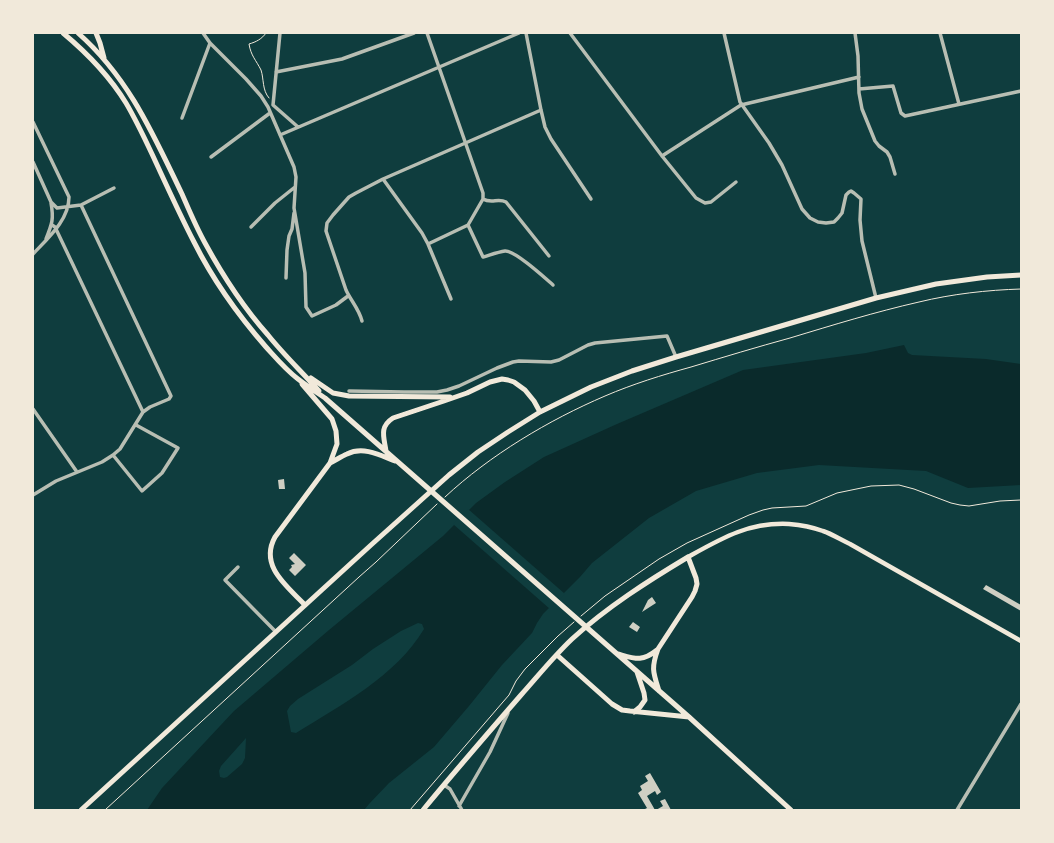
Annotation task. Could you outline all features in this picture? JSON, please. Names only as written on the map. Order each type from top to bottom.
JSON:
[{"type":"main road","points":[[64,33],[91,58],[112,83],[126,103],[145,139],[194,242],[217,282],[251,330],[275,358],[297,378],[325,398],[410,472],[689,717],[791,810]]},
{"type":"main road","points":[[96,33],[105,61]]},
{"type":"main road","points":[[80,34],[105,61],[131,95],[143,115],[204,241],[237,297],[267,334],[325,398]]},
{"type":"main road","points":[[81,810],[387,530],[450,475],[478,452],[540,412],[572,396],[632,371],[876,298],[936,284],[987,277],[1021,275]]},
{"type":"main road","points":[[303,373],[334,393],[349,396],[371,394],[453,397]]},
{"type":"main road","points":[[297,378],[332,420],[336,429],[337,437],[337,444],[330,463],[275,537],[270,547],[270,560],[273,569],[305,605]]},
{"type":"main road","points":[[386,451],[383,430],[384,426],[389,420],[467,393],[494,381],[502,379],[514,382],[525,390],[534,401],[540,412]]},
{"type":"main road","points":[[330,463],[349,453],[359,451],[371,452],[398,462]]},
{"type":"main road","points":[[423,810],[510,707],[572,639],[601,615],[646,582],[714,542],[747,528],[772,524],[793,524],[812,527],[824,531],[850,544],[1021,641]]},
{"type":"main road","points":[[659,691],[653,670],[654,659],[658,649],[692,597],[697,584],[688,557]]},
{"type":"main road","points":[[616,654],[637,659],[650,656],[658,649]]},
{"type":"main road","points":[[557,655],[617,708],[634,712],[689,717]]},
{"type":"main road","points":[[634,712],[640,707],[644,700],[644,693],[637,672]]},
{"type":"street","points":[[268,107],[273,103],[280,33]]},
{"type":"street","points":[[276,72],[342,59],[414,33]]},
{"type":"street","points":[[427,33],[466,144],[483,199],[468,225],[428,244]]},
{"type":"street","points":[[280,135],[519,33]]},
{"type":"street","points":[[526,33],[545,128],[591,199]]},
{"type":"street","points":[[570,33],[662,156],[696,198],[705,203],[712,202],[736,182]]},
{"type":"street","points":[[724,33],[738,98],[741,105],[772,148],[782,165],[802,209],[810,218],[818,222],[834,222],[842,213],[846,195],[849,192],[854,192],[861,199],[860,220],[862,241],[876,298]]},
{"type":"street","points":[[854,33],[862,109],[875,141],[887,152],[890,157],[895,174]]},
{"type":"street","points":[[940,33],[959,104]]},
{"type":"street","points":[[206,34],[210,43],[261,96],[268,107],[296,172],[292,229],[287,250],[286,278]]},
{"type":"street","points":[[182,118],[210,43]]},
{"type":"street","points":[[662,156],[741,105],[859,77]]},
{"type":"street","points":[[859,89],[893,86],[901,113],[905,116],[1021,91]]},
{"type":"street","points":[[273,103],[298,127]]},
{"type":"street","points":[[362,321],[360,313],[348,296],[326,231],[326,226],[333,215],[349,197],[384,179],[541,110]]},
{"type":"street","points":[[211,158],[270,113]]},
{"type":"street","points":[[33,122],[69,197],[68,207],[56,229],[33,254]]},
{"type":"street","points":[[33,162],[51,202],[53,213],[52,224],[44,242]]},
{"type":"street","points":[[384,179],[418,226],[428,244],[451,299]]},
{"type":"street","points":[[251,227],[275,203],[295,187]]},
{"type":"street","points":[[51,202],[57,208],[81,205],[114,188]]},
{"type":"street","points":[[483,199],[489,202],[502,200],[506,202],[549,256]]},
{"type":"street","points":[[33,495],[56,481],[102,462],[113,455],[120,449],[143,412],[150,407],[169,399],[171,396],[81,205]]},
{"type":"street","points":[[294,208],[305,273],[306,308],[312,316],[336,305],[348,296]]},
{"type":"street","points":[[52,224],[56,229],[143,412]]},
{"type":"street","points":[[468,225],[483,257],[506,251],[513,253],[542,275],[553,286]]},
{"type":"street","points":[[349,391],[371,394],[438,392],[459,386],[501,366],[513,362],[551,362],[559,360],[588,345],[624,339],[667,336],[676,357]]},
{"type":"street","points":[[33,409],[77,472]]},
{"type":"street","points":[[113,455],[142,490],[162,473],[178,448],[136,425]]},
{"type":"street","points":[[238,567],[225,580],[276,632]]},
{"type":"street","points":[[958,810],[1021,704]]},
{"type":"street","points":[[459,806],[490,752],[510,707]]},
{"type":"street","points":[[444,785],[450,789],[462,810]]},
{"type":"path","points":[[266,33],[256,42],[249,44],[250,52],[261,71],[264,91],[273,103]]},
{"type":"path","points":[[446,496],[488,462],[538,430],[605,396],[648,380],[864,316],[920,302],[968,293],[1021,288]]},
{"type":"path","points":[[410,810],[508,695],[516,681],[525,670],[558,636],[605,596],[659,558],[687,543],[763,510],[806,506],[837,493],[871,486],[899,485],[951,503],[969,506],[1000,501],[1021,500]]},
{"type":"path","points":[[105,810],[376,562],[440,501]]},
{"type":"water","points":[[904,345],[908,353],[912,355],[986,359],[1021,364],[1021,485],[968,488],[926,471],[819,465],[757,473],[696,491],[649,518],[592,563],[543,614],[532,633],[502,665],[434,747],[389,783],[364,810],[147,810],[162,788],[234,711],[443,536],[476,503],[544,457],[743,370],[866,353]],"holes":[[[418,623],[422,624],[424,629],[399,661],[383,675],[331,712],[296,733],[291,732],[287,711],[298,699],[352,665],[401,631]],[[246,738],[245,758],[242,764],[227,777],[220,777],[219,771],[221,766]]]},
{"type":"pier","points":[[468,509],[565,594],[550,609],[453,524]]},
{"type":"building","points":[[284,479],[285,489],[279,489],[278,480]]},
{"type":"building","points":[[294,553],[306,565],[295,576],[289,570],[292,567],[291,565],[295,564],[289,558]]},
{"type":"building","points":[[986,585],[1021,605],[1021,611],[983,589]]},
{"type":"building","points":[[652,597],[656,603],[642,612],[648,600]]},
{"type":"building","points":[[633,622],[640,627],[637,632],[629,627]]},
{"type":"building","points":[[650,773],[661,792],[657,795],[655,791],[647,796],[655,810],[643,810],[647,808],[638,793],[642,790],[640,786],[648,781],[645,776]]},
{"type":"building","points":[[665,799],[671,810],[656,810],[663,806],[660,801]]}]
